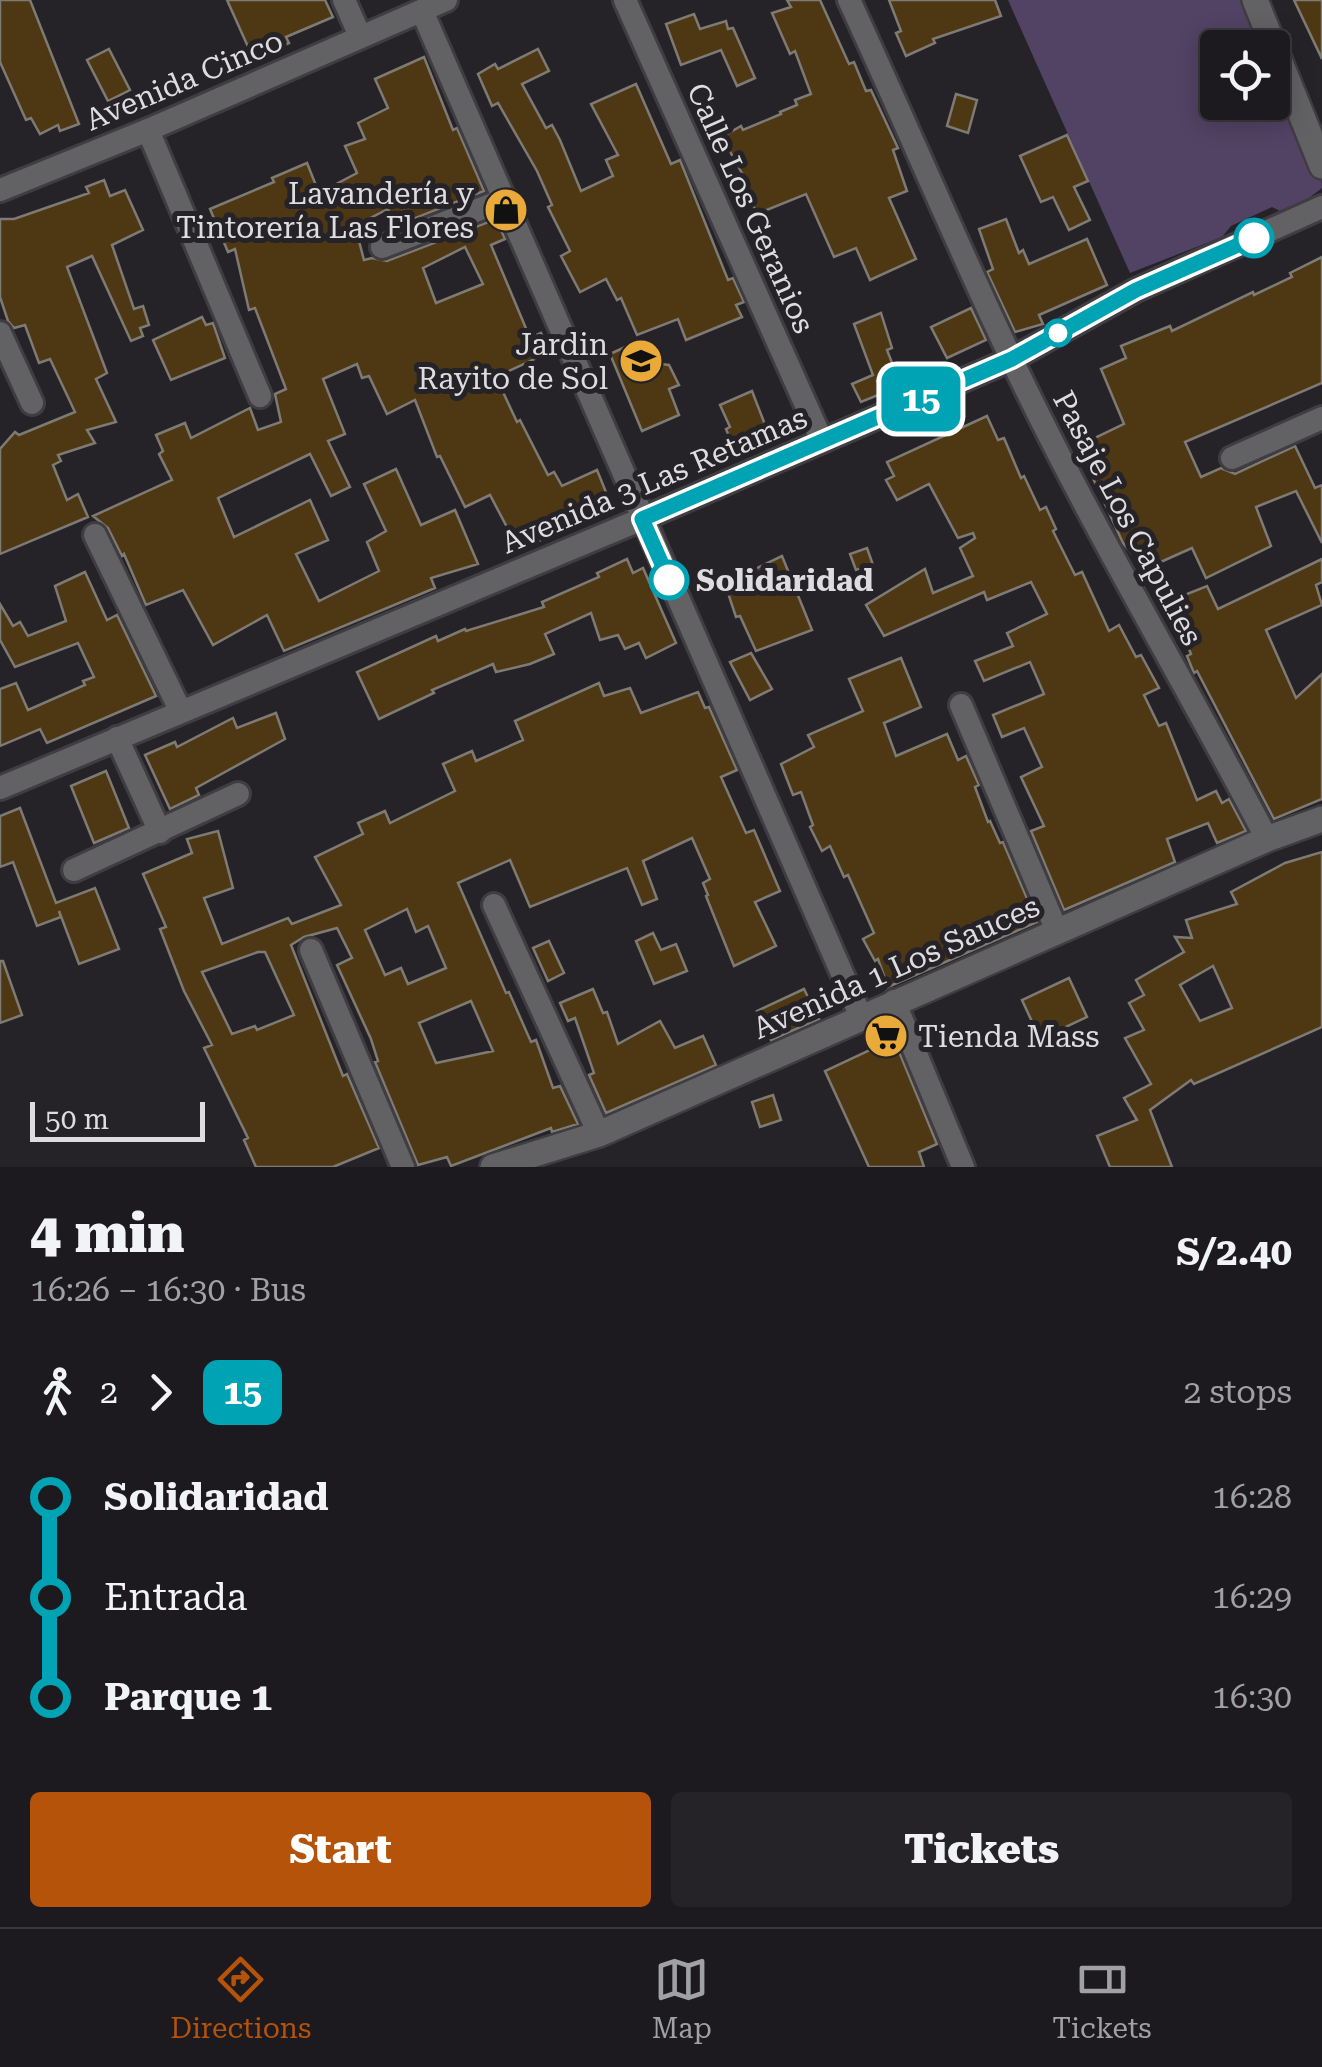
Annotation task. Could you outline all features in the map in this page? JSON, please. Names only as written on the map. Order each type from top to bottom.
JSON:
[{"type":"street","points":[[344,0],[360,36]]},
{"type":"street","name":"Avenida Cinco","points":[[0,190],[446,0]]},
{"type":"street","name":"Calle Los Geranios","points":[[626,0],[822,441]]},
{"type":"street","name":"Pasaje Los Capulies","points":[[849,0],[1012,359],[1132,596],[1267,839]]},
{"type":"street","points":[[1255,0],[1322,166]]},
{"type":"street","points":[[422,11],[861,1016]]},
{"type":"street","points":[[148,130],[260,396]]},
{"type":"street","points":[[382,248],[506,199]]},
{"type":"street","name":"Avenida 3 Las Retamas","points":[[0,788],[1012,359],[1136,290],[1322,207]]},
{"type":"street","points":[[0,334],[32,403]]},
{"type":"street","points":[[1232,458],[1322,418]]},
{"type":"street","points":[[95,535],[180,710]]},
{"type":"street","points":[[960,705],[1057,931]]},
{"type":"street","points":[[117,738],[160,832]]},
{"type":"street","points":[[74,870],[238,794]]},
{"type":"street","name":"Avenida 1 Los Sauces","points":[[493,1167],[600,1134],[894,1001],[1267,839],[1322,819]]},
{"type":"street","points":[[494,905],[600,1134]]},
{"type":"street","points":[[311,950],[403,1167]]},
{"type":"street","points":[[894,1001],[963,1167]]},
{"type":"shaded area","points":[[1008,0],[1245,0],[1258,30],[1200,30],[1200,120],[1290,120],[1290,104],[1321,175],[1322,188],[1305,201],[1280,211],[1272,207],[1231,226],[1222,237],[1130,273]]},
{"type":"building","points":[[0,0],[30,0],[79,124],[60,131],[58,125],[40,134],[31,118],[26,120],[0,62]]},
{"type":"building","points":[[227,0],[325,0],[333,17],[286,37],[289,43],[253,58]]},
{"type":"building","points":[[787,0],[820,0],[849,64],[854,62],[866,91],[871,90],[898,148],[893,150],[907,191],[889,198],[916,259],[870,280],[856,248],[834,257],[806,194],[757,214],[741,178],[744,177],[722,137],[741,126],[743,130],[781,114],[797,105],[795,100],[811,94],[795,51],[790,54],[772,13],[791,7]]},
{"type":"building","points":[[889,0],[995,0],[1001,16],[933,39],[935,43],[906,56]]},
{"type":"building","points":[[1294,0],[1322,0],[1322,59]]},
{"type":"building","points":[[694,14],[700,29],[726,21],[728,29],[733,28],[755,78],[737,86],[721,50],[681,65],[666,24]]},
{"type":"building","points":[[109,49],[130,90],[108,101],[87,60]]},
{"type":"building","points":[[538,49],[549,71],[522,84],[546,128],[552,125],[581,191],[613,176],[606,160],[618,155],[591,104],[636,84],[671,164],[680,160],[728,280],[733,278],[744,302],[736,305],[742,317],[686,340],[678,319],[637,335],[621,298],[617,300],[606,279],[580,292],[561,256],[570,251],[548,207],[552,205],[537,171],[498,103],[492,106],[478,74],[495,64],[498,69]]},
{"type":"building","points":[[424,57],[453,130],[457,128],[484,191],[408,221],[404,211],[391,217],[388,209],[355,226],[364,260],[387,261],[496,219],[505,239],[491,245],[530,338],[541,333],[550,352],[496,377],[548,475],[554,472],[562,486],[597,470],[612,507],[519,550],[490,495],[465,507],[440,456],[437,457],[415,400],[387,414],[369,376],[362,378],[357,364],[323,379],[345,434],[328,441],[350,487],[331,496],[310,454],[218,498],[234,537],[310,500],[328,540],[296,554],[319,601],[379,571],[367,542],[386,531],[364,484],[396,469],[421,525],[455,510],[478,564],[431,578],[435,588],[284,651],[267,615],[213,645],[183,590],[146,605],[124,554],[108,528],[93,516],[172,480],[159,454],[163,451],[156,435],[185,423],[191,438],[250,408],[258,430],[281,422],[275,394],[286,389],[255,308],[249,310],[235,249],[228,252],[210,209],[274,182],[272,178],[307,163],[319,193],[357,173],[345,146],[365,139],[358,123],[388,108],[375,79]],"holes":[[[465,247],[483,284],[436,303],[423,268]]]},
{"type":"building","points":[[956,94],[977,100],[968,133],[947,126]]},
{"type":"building","points":[[1067,135],[1088,181],[1074,187],[1090,220],[1069,230],[1053,197],[1041,202],[1020,156]]},
{"type":"building","points":[[104,180],[110,196],[125,190],[143,230],[112,245],[134,309],[143,306],[149,325],[140,328],[143,336],[131,341],[92,256],[67,267],[107,373],[96,379],[116,422],[87,430],[95,443],[58,455],[61,461],[53,465],[67,500],[78,494],[88,517],[0,554],[0,449],[15,432],[19,435],[75,412],[50,359],[39,363],[25,325],[14,328],[8,321],[0,297],[0,219],[14,219],[89,193],[86,187]]},
{"type":"building","points":[[1006,219],[1019,253],[1023,250],[1029,264],[1087,239],[1107,285],[1039,315],[1043,324],[1015,332],[987,272],[993,269],[979,229]]},
{"type":"building","points":[[1322,257],[1322,383],[1185,442],[1201,477],[1221,468],[1235,474],[1295,446],[1315,488],[1322,485],[1322,543],[1296,491],[1256,507],[1271,546],[1206,578],[1192,548],[1145,569],[1137,551],[1131,553],[1123,543],[1078,446],[1124,424],[1101,369],[1126,358],[1121,346],[1170,326],[1172,331],[1253,292],[1254,295]]},
{"type":"building","points":[[971,308],[986,340],[947,358],[931,327]]},
{"type":"building","points":[[881,313],[892,348],[887,350],[896,373],[877,381],[883,393],[861,402],[852,384],[873,375],[854,324]]},
{"type":"building","points":[[202,317],[206,325],[213,323],[225,358],[171,380],[153,340]]},
{"type":"building","points":[[634,343],[648,373],[661,364],[669,365],[679,385],[669,389],[679,415],[642,431],[610,354]]},
{"type":"building","points":[[752,391],[771,440],[737,455],[720,405]]},
{"type":"building","points":[[987,416],[998,440],[1004,438],[1040,510],[1046,507],[1075,575],[1082,572],[1109,631],[1119,625],[1136,657],[1141,655],[1159,688],[1144,695],[1159,726],[1166,723],[1197,800],[1216,791],[1222,803],[1229,799],[1246,831],[1217,843],[1208,823],[1167,839],[1175,862],[1064,910],[1031,831],[1044,826],[1021,777],[1042,767],[1024,728],[1002,737],[993,715],[1044,694],[1030,662],[984,681],[975,661],[1013,646],[1007,633],[1047,614],[1031,582],[987,600],[984,592],[884,636],[866,605],[925,569],[933,593],[973,576],[960,548],[975,538],[973,533],[958,538],[929,484],[897,500],[886,480],[894,476],[887,462]]},
{"type":"building","points":[[867,548],[873,565],[856,570],[850,554]]},
{"type":"building","points":[[782,556],[812,630],[756,651],[740,616],[736,617],[725,584],[757,573],[755,569]]},
{"type":"building","points":[[627,559],[633,573],[643,568],[676,643],[646,658],[639,643],[625,649],[618,635],[600,640],[591,613],[545,634],[554,654],[496,672],[493,664],[432,690],[434,693],[379,719],[357,672],[436,636],[438,641],[465,629],[544,607],[542,602],[599,577],[597,573]]},
{"type":"building","points":[[1322,559],[1322,582],[1316,585],[1322,605],[1266,630],[1296,698],[1322,674],[1322,799],[1274,819],[1197,671],[1194,673],[1172,600],[1207,586],[1218,609]]},
{"type":"building","points":[[85,572],[107,620],[117,615],[156,696],[47,743],[40,729],[0,746],[0,689],[16,683],[28,710],[85,685],[83,681],[94,677],[78,643],[15,667],[0,640],[0,604],[13,626],[20,622],[28,636],[66,621],[55,586]]},
{"type":"building","points":[[751,653],[772,689],[750,700],[730,662]]},
{"type":"building","points":[[901,658],[921,707],[884,723],[896,756],[947,734],[958,760],[966,756],[979,785],[975,787],[988,822],[1003,842],[1037,922],[888,987],[878,959],[875,961],[863,939],[874,933],[848,875],[844,877],[830,846],[822,851],[810,827],[813,825],[801,792],[793,795],[781,764],[814,747],[808,735],[863,711],[849,679]]},
{"type":"building","points":[[599,683],[604,696],[630,688],[641,713],[698,692],[705,708],[709,707],[737,770],[721,777],[746,833],[754,830],[780,891],[755,902],[776,946],[734,966],[706,896],[703,883],[710,879],[692,838],[643,861],[657,899],[642,905],[627,868],[530,907],[510,860],[458,883],[506,993],[509,992],[531,1042],[536,1040],[553,1088],[560,1086],[578,1124],[552,1132],[551,1128],[451,1166],[447,1157],[418,1165],[375,1062],[378,1061],[371,1039],[337,965],[352,958],[337,928],[304,937],[291,945],[343,1076],[347,1074],[379,1148],[333,1167],[256,1167],[244,1140],[248,1138],[204,1048],[212,1045],[184,991],[160,929],[166,927],[143,874],[192,853],[187,839],[218,831],[233,888],[204,898],[222,944],[288,918],[292,924],[341,905],[315,857],[363,834],[358,823],[385,811],[390,823],[455,791],[443,764],[472,751],[476,761],[523,740],[515,721]],"holes":[[[407,909],[416,932],[428,926],[446,968],[408,984],[401,968],[385,975],[365,930]],[[265,952],[294,1015],[257,1030],[255,1026],[232,1034],[202,972]],[[471,1001],[493,1051],[436,1063],[419,1023]]]},
{"type":"building","points":[[276,713],[285,739],[196,788],[199,795],[170,809],[145,755],[175,742],[177,747],[233,718],[237,728]]},
{"type":"building","points":[[106,771],[129,828],[94,843],[71,786]]},
{"type":"building","points":[[20,808],[56,903],[95,888],[119,949],[79,964],[59,911],[61,917],[37,926],[13,862],[0,867],[0,816]]},
{"type":"building","points":[[1322,852],[1322,1027],[1194,1084],[1191,1080],[1150,1110],[1172,1167],[1110,1167],[1097,1136],[1137,1120],[1124,1098],[1151,1084],[1125,1038],[1144,1030],[1129,1003],[1144,995],[1136,980],[1184,952],[1175,937],[1192,938],[1186,920],[1237,904],[1231,892],[1285,863]],"holes":[[[1213,966],[1232,1008],[1200,1021],[1180,985]]]},
{"type":"building","points":[[653,933],[661,950],[676,944],[687,971],[654,984],[636,941]]},
{"type":"building","points":[[549,941],[564,973],[548,981],[533,948]]},
{"type":"building","points":[[0,961],[22,1015],[0,1023]]},
{"type":"building","points":[[1069,978],[1087,1017],[1040,1039],[1022,1000]]},
{"type":"building","points":[[593,989],[603,1013],[607,1012],[618,1044],[660,1021],[675,1048],[703,1036],[716,1065],[606,1113],[589,1075],[594,1073],[575,1018],[568,1021],[560,1003]]},
{"type":"building","points":[[804,989],[819,1019],[771,1040],[757,1011]]},
{"type":"building","points":[[891,1040],[937,1144],[919,1152],[924,1167],[869,1167],[825,1071]]},
{"type":"building","points":[[773,1095],[781,1120],[760,1127],[752,1102]]},
{"type":"bus line","name":"15","points":[[669,580],[642,519],[1012,359],[1136,290],[1254,238]]},
{"type":"place","name":"Lavandería y Tintorería Las Flores","points":[[506,210]]},
{"type":"place","name":"Jardin Rayito de Sol","points":[[641,361]]},
{"type":"place","name":"Solidaridad","points":[[669,580]]},
{"type":"place","name":"Tienda Mass","points":[[886,1036]]}]
